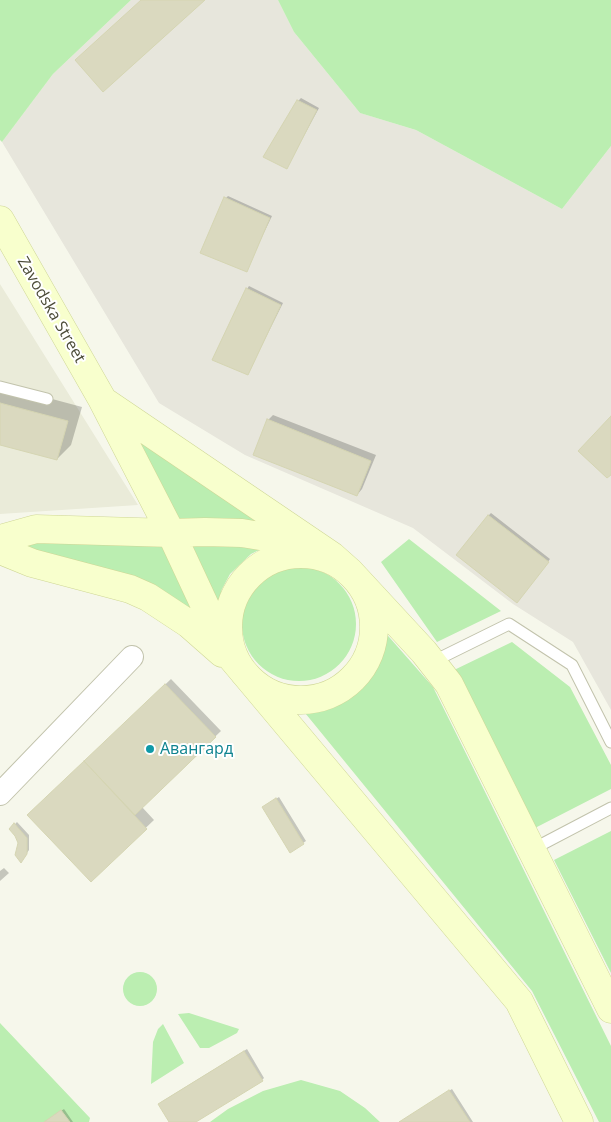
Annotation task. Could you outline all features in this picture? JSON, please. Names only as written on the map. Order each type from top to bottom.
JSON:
[{"type":"main road","name":"Zavodska Street","points":[[0,220],[102,400],[171,533],[226,651],[242,670]]},
{"type":"main road","points":[[102,400],[332,556],[350,572],[432,662],[449,684],[611,1009]]},
{"type":"main road","points":[[0,539],[36,529],[242,533],[290,541],[331,557],[350,572],[362,587],[371,604],[374,624],[372,645],[364,664],[350,680],[333,692],[314,699],[293,699],[273,694],[256,684],[189,624],[148,597],[130,589],[32,563],[0,550]]},
{"type":"main road","points":[[350,572],[329,559],[306,554],[283,556],[262,565],[244,580],[233,601],[228,624],[231,648],[242,670],[519,1001],[579,1122]]},
{"type":"street","points":[[0,794],[132,657]]},
{"type":"lane","points":[[0,387],[47,399]]},
{"type":"lane","points":[[432,662],[509,624],[572,665],[611,742]]},
{"type":"lane","points":[[531,850],[611,808]]},
{"type":"shaded area","points":[[131,0],[278,0],[294,32],[360,113],[416,130],[562,209],[611,146],[611,710],[573,642],[513,604],[413,528],[245,455],[159,403],[2,142],[53,74]]},
{"type":"shaded area","points":[[0,284],[138,505],[0,514]]},
{"type":"green space","points":[[0,0],[131,0],[53,74],[2,142],[0,140]]},
{"type":"green space","points":[[278,0],[611,0],[611,146],[562,209],[416,130],[360,113],[294,32]]},
{"type":"green space","points":[[128,428],[273,528],[177,525]]},
{"type":"green space","points":[[0,537],[166,544],[208,628],[59,561]]},
{"type":"green space","points":[[409,539],[501,611],[437,642],[381,562]]},
{"type":"green space","points":[[186,542],[261,549],[251,554],[230,574],[222,589],[217,607]]},
{"type":"green space","points":[[299,567],[321,571],[339,584],[352,602],[356,624],[352,646],[339,664],[321,677],[299,681],[277,677],[259,664],[246,646],[242,624],[246,602],[259,584],[277,571]]},
{"type":"green space","points":[[382,629],[433,687],[611,1046],[611,1122],[599,1122],[532,991],[301,708],[320,706],[337,700],[358,684],[369,671],[376,657],[382,643]]},
{"type":"green space","points":[[512,642],[570,687],[611,765],[611,789],[535,828],[452,671]]},
{"type":"green space","points":[[611,831],[611,973],[554,860]]},
{"type":"green space","points":[[140,972],[152,977],[157,989],[152,1001],[140,1006],[128,1001],[123,989],[128,977]]},
{"type":"green space","points":[[189,1013],[239,1029],[237,1033],[209,1048],[200,1048],[178,1014]]},
{"type":"green space","points":[[0,1023],[90,1118],[89,1122],[0,1122]]},
{"type":"green space","points":[[163,1024],[184,1063],[151,1084],[153,1042],[158,1029]]},
{"type":"green space","points":[[301,1080],[340,1091],[365,1108],[380,1122],[210,1122],[228,1109],[263,1091]]},
{"type":"building","points":[[141,0],[205,0],[103,92],[75,60]]},
{"type":"building","points":[[297,100],[317,110],[287,169],[263,157]]},
{"type":"building","points":[[224,197],[270,218],[247,272],[200,253]]},
{"type":"building","points":[[246,288],[281,305],[248,375],[212,360]]},
{"type":"building","points":[[0,403],[68,421],[57,460],[0,445]]},
{"type":"building","points":[[611,416],[611,475],[607,478],[578,451]]},
{"type":"building","points":[[267,419],[371,461],[357,496],[253,455]]},
{"type":"building","points":[[488,515],[549,562],[517,603],[456,555]]},
{"type":"building","name":"Авангард","points":[[165,684],[216,737],[135,815],[84,761]]},
{"type":"building","points":[[84,761],[147,829],[91,882],[27,815]]},
{"type":"building","points":[[276,798],[304,844],[290,853],[262,807]]},
{"type":"building","points":[[14,823],[27,838],[27,854],[21,863],[15,855],[18,843],[9,829]]},
{"type":"building","points":[[244,1051],[263,1081],[196,1122],[169,1122],[158,1104]]},
{"type":"building","points":[[449,1090],[470,1122],[399,1122]]},
{"type":"building","points":[[61,1110],[70,1122],[44,1122]]},
{"type":"place","name":"Авангард","points":[[150,749]]}]
